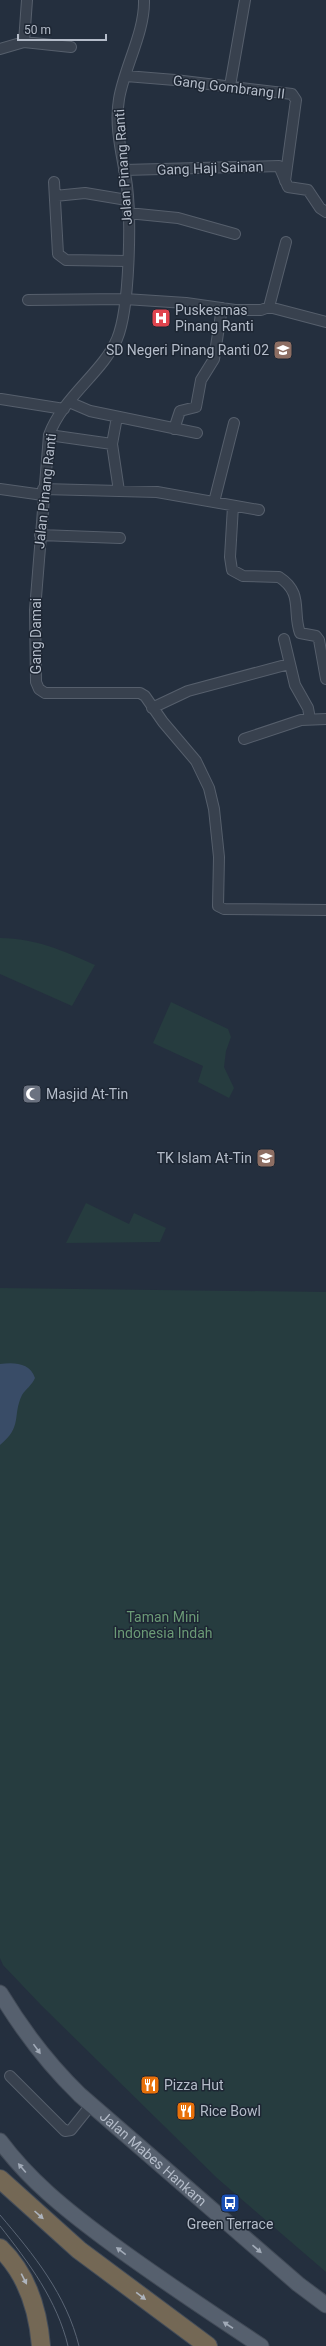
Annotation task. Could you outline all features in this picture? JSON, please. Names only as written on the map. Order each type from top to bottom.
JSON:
[{"type":"highway","points":[[0,2179],[79,2250],[208,2346]]},
{"type":"highway","points":[[0,2248],[13,2261],[30,2292],[40,2330],[41,2346]]},
{"type":"main road","name":"Jalan Mabes Hankam","points":[[0,1993],[14,2017],[47,2062],[91,2105],[298,2284],[326,2305]]},
{"type":"main road","points":[[0,2141],[34,2182],[65,2209],[161,2280],[261,2346]]},
{"type":"street","points":[[24,42],[26,0]]},
{"type":"street","name":"Jalan Pinang Ranti","points":[[37,577],[49,435],[53,425],[66,406],[109,353],[117,338],[125,299],[128,214],[124,170],[118,142],[118,114],[119,99],[140,24],[144,0]]},
{"type":"street","points":[[230,86],[245,0]]},
{"type":"street","points":[[0,49],[24,42],[72,47]]},
{"type":"street","name":"Gang Gombrang II","points":[[126,76],[230,86],[292,94],[296,100],[285,181]]},
{"type":"street","name":"Gang Haji Sainan","points":[[124,170],[279,166],[285,181]]},
{"type":"street","points":[[285,181],[288,187],[308,190],[320,208],[326,212]]},
{"type":"street","points":[[54,182],[57,250],[62,258],[66,260],[127,261]]},
{"type":"street","points":[[55,196],[85,193],[127,200]]},
{"type":"street","points":[[128,214],[178,218],[235,234]]},
{"type":"street","points":[[269,307],[286,242]]},
{"type":"street","points":[[28,300],[125,299],[186,303],[252,311],[269,307],[326,322]]},
{"type":"street","points":[[174,429],[180,411],[196,407],[201,380],[214,359],[222,308]]},
{"type":"street","points":[[1,399],[66,406],[196,433]]},
{"type":"street","points":[[117,417],[112,444],[119,491]]},
{"type":"street","points":[[214,502],[234,423]]},
{"type":"street","points":[[49,435],[112,444]]},
{"type":"street","points":[[0,489],[43,492],[157,492],[259,510]]},
{"type":"street","points":[[233,506],[230,557],[232,570],[243,576],[277,577],[283,579],[297,599],[300,633],[316,636],[319,640],[326,679]]},
{"type":"street","points":[[40,535],[120,538]]},
{"type":"street","name":"Gang Damai","points":[[37,577],[35,635],[36,682],[39,689],[45,693],[140,693],[152,708]]},
{"type":"street","points":[[284,639],[295,685],[308,708],[310,719]]},
{"type":"street","points":[[289,664],[188,690],[152,708],[196,761],[209,788],[214,810],[219,857],[217,903],[224,909],[326,910]]},
{"type":"street","points":[[244,739],[301,720],[326,719]]},
{"type":"street","points":[[10,2076],[65,2131],[72,2130],[91,2105]]},
{"type":"green space","points":[[0,938],[14,939],[49,946],[95,965],[72,1006],[0,974]]},
{"type":"green space","points":[[171,1002],[228,1029],[231,1037],[226,1051],[224,1067],[234,1088],[229,1098],[198,1082],[203,1066],[153,1043]]},
{"type":"green space","points":[[86,1203],[129,1224],[134,1213],[166,1228],[160,1242],[66,1243]]},
{"type":"green space","name":"Taman Mini Indonesia Indah","points":[[0,1288],[326,1292],[326,2272],[217,2178],[41,2005],[3,1965],[0,1958]]},
{"type":"water","points":[[11,1363],[26,1366],[33,1373],[35,1378],[22,1395],[19,1402],[16,1421],[12,1432],[0,1445],[0,1364]]},
{"type":"tram line","points":[[0,2215],[37,2260],[57,2292],[66,2309],[79,2346]]},
{"type":"tram line","points":[[0,2226],[41,2283],[57,2313],[68,2346]]},
{"type":"place","name":"Puskesmas Pinang Ranti","points":[[161,318]]},
{"type":"place","name":"SD Negeri Pinang Ranti 02","points":[[283,350]]},
{"type":"place","name":"Masjid At-Tin","points":[[32,1094]]},
{"type":"place","name":"TK Islam At-Tin","points":[[266,1158]]},
{"type":"place","name":"Pizza Hut","points":[[150,2085]]},
{"type":"place","name":"Rice Bowl","points":[[186,2111]]},
{"type":"place","name":"Green Terrace","points":[[230,2203]]}]
